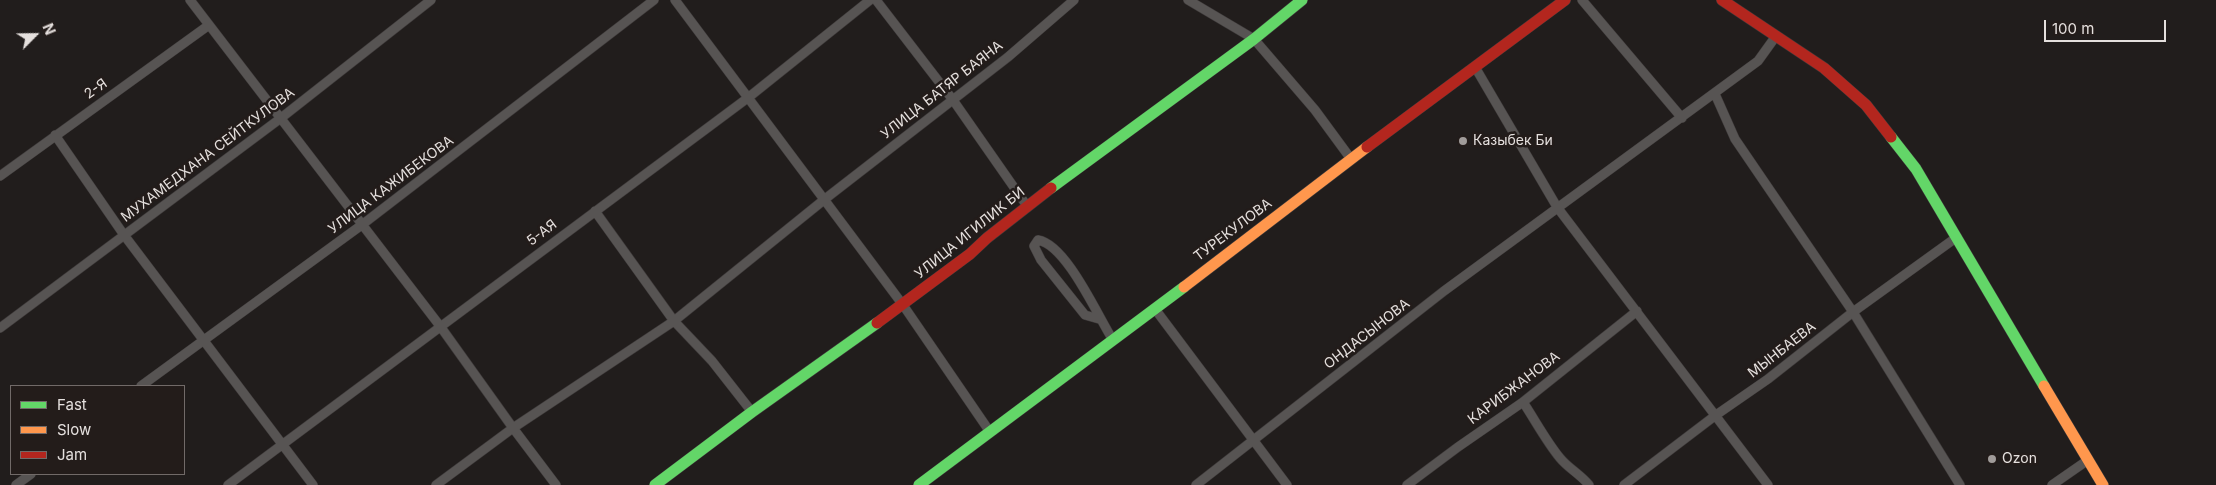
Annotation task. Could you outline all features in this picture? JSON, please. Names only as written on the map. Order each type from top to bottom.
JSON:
[{"type":"street","points":[[190,0],[440,326],[556,485]]},
{"type":"street","name":"МУХАМЕДХАНА СЕЙТКУЛОВА","points":[[0,328],[281,118],[431,0]]},
{"type":"street","name":"УЛИЦА КАЖИБЕКОВА","points":[[142,385],[363,224],[654,0]]},
{"type":"street","points":[[675,0],[903,305],[990,432]]},
{"type":"street","name":"5-АЯ","points":[[228,485],[748,97],[870,0]]},
{"type":"street","points":[[876,0],[953,100],[1027,206]]},
{"type":"street","name":"УЛИЦА БАТЯР БАЯНА","points":[[436,485],[513,428],[674,321],[825,199],[1008,57],[1074,0]]},
{"type":"street","points":[[1188,0],[1254,39],[1315,110],[1351,159]]},
{"type":"street","name":"УЛИЦА ИГИЛИК БИ","points":[[655,485],[752,412],[903,305],[970,254],[986,238],[1027,206],[1254,39],[1302,0]]},
{"type":"street","name":"ТУРЕКУЛОВА","points":[[919,485],[1156,309],[1351,159],[1565,0]]},
{"type":"street","points":[[1582,0],[1682,118]]},
{"type":"street","points":[[1722,0],[1824,68],[1866,105],[1916,169],[2103,485]]},
{"type":"street","name":"2-Я","points":[[0,176],[209,25]]},
{"type":"street","name":"ОНДАСЫНОВА","points":[[1196,485],[1444,291],[1758,61],[1776,36]]},
{"type":"street","points":[[1475,67],[1557,208],[1768,485]]},
{"type":"street","points":[[1714,94],[1735,139],[1852,312],[1960,485]]},
{"type":"street","points":[[55,135],[124,235],[313,485]]},
{"type":"street","points":[[595,211],[674,321],[712,361],[752,412]]},
{"type":"street","name":"МЫНБАЕВА","points":[[1624,485],[1716,415],[1768,379],[1852,312],[1957,237]]},
{"type":"street","points":[[1099,318],[1085,315],[1041,260],[1034,246],[1038,240],[1051,246],[1068,265],[1095,306],[1099,318],[1113,340]]},
{"type":"street","points":[[1156,309],[1287,485]]},
{"type":"street","name":"КАРИБЖАНОВА","points":[[1408,485],[1458,446],[1523,402],[1637,311]]},
{"type":"street","points":[[1523,402],[1558,456],[1565,464],[1579,474],[1588,485]]},
{"type":"street","points":[[2052,485],[2088,460]]},
{"type":"street","points":[[16,485],[30,475]]},
{"type":"traffic: fast","points":[[1051,188],[1254,39],[1302,0]]},
{"type":"traffic: fast","points":[[1891,137],[1916,169],[2044,386]]},
{"type":"traffic: fast","points":[[919,485],[1184,287]]},
{"type":"traffic: fast","points":[[655,485],[752,412],[877,323]]},
{"type":"traffic: slow","points":[[1184,287],[1367,147]]},
{"type":"traffic: slow","points":[[2044,386],[2103,485]]},
{"type":"traffic: jam","points":[[1367,147],[1565,0]]},
{"type":"traffic: jam","points":[[1722,0],[1824,68],[1866,105],[1891,137]]},
{"type":"traffic: jam","points":[[877,323],[970,254],[987,238],[1051,188]]},
{"type":"place","name":"Казыбек Би","points":[[1463,141]]},
{"type":"place","name":"Ozon","points":[[1992,459]]}]
